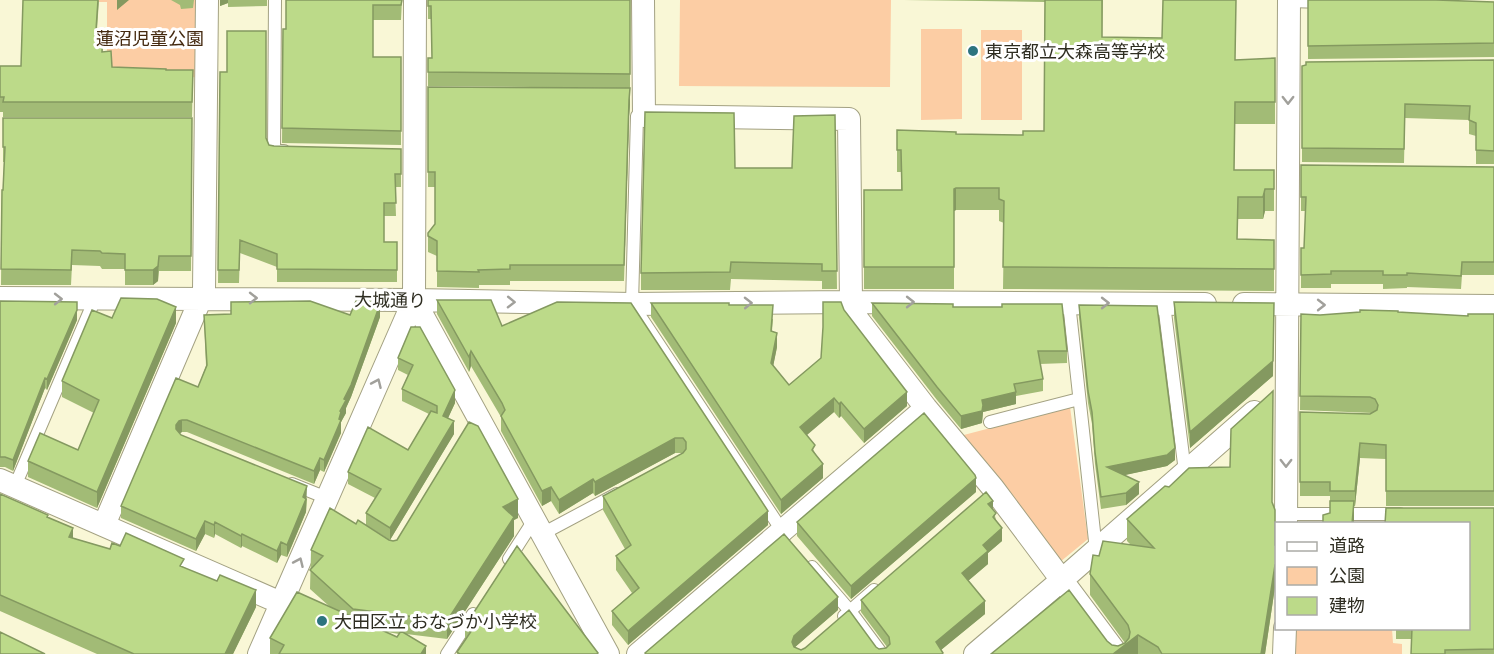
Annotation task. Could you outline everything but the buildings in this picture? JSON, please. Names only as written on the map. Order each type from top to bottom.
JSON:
[{"type":"street","points":[[104,525],[204,291],[200,125],[207,0]]},
{"type":"street","points":[[415,0],[421,94],[409,154],[414,300],[473,419],[538,527],[608,654]]},
{"type":"street","points":[[643,0],[640,102],[849,119],[851,302],[855,316],[988,492],[1063,579],[1117,654]]},
{"type":"street","points":[[1286,519],[1293,418],[1286,383],[1287,305],[1294,170],[1294,68],[1289,1]]},
{"type":"street","name":"大城通り","points":[[0,298],[414,300],[632,304],[851,302],[1494,306]]},
{"type":"street","points":[[259,654],[328,506],[414,300]]},
{"type":"street","points":[[975,654],[1286,383]]},
{"type":"street","points":[[638,654],[786,536],[926,408]]},
{"type":"street","points":[[8,483],[281,603]]},
{"type":"street","points":[[1284,654],[1285,630]]},
{"type":"lane","points":[[274,0],[274,151],[297,152]]},
{"type":"lane","points":[[1289,1],[1335,3]]},
{"type":"lane","points":[[640,102],[637,116],[632,304],[786,536]]},
{"type":"lane","points":[[8,483],[95,299]]},
{"type":"lane","points":[[1069,303],[1096,550]]},
{"type":"lane","points":[[1164,304],[1185,472]]},
{"type":"lane","points":[[990,422],[1079,399]]},
{"type":"lane","points":[[283,480],[328,506]]},
{"type":"lane","points":[[503,568],[538,527],[626,489]]},
{"type":"lane","points":[[1286,519],[1413,514]]},
{"type":"lane","points":[[805,558],[850,611],[882,654]]},
{"type":"lane","points":[[833,625],[886,580]]},
{"type":"lane","points":[[447,654],[478,606]]},
{"type":"green space","name":"蓮沼児童公園","points":[[63,0],[201,0],[201,77],[111,78],[107,67],[107,2],[63,2]]},
{"type":"green space","points":[[680,0],[891,0],[890,87],[679,86]]},
{"type":"green space","points":[[921,29],[962,29],[962,119],[921,120]]},
{"type":"green space","points":[[981,30],[1022,30],[1022,120],[981,120]]},
{"type":"green space","points":[[1070,407],[1088,539],[1060,562],[960,436]]},
{"type":"green space","points":[[1292,630],[1392,630],[1393,643],[1402,644],[1402,654],[1291,654]]},
{"type":"place","name":"東京都立大森高等学校","points":[[973,51]]},
{"type":"place","name":"大田区立 おなづか小学校","points":[[322,621]]}]
